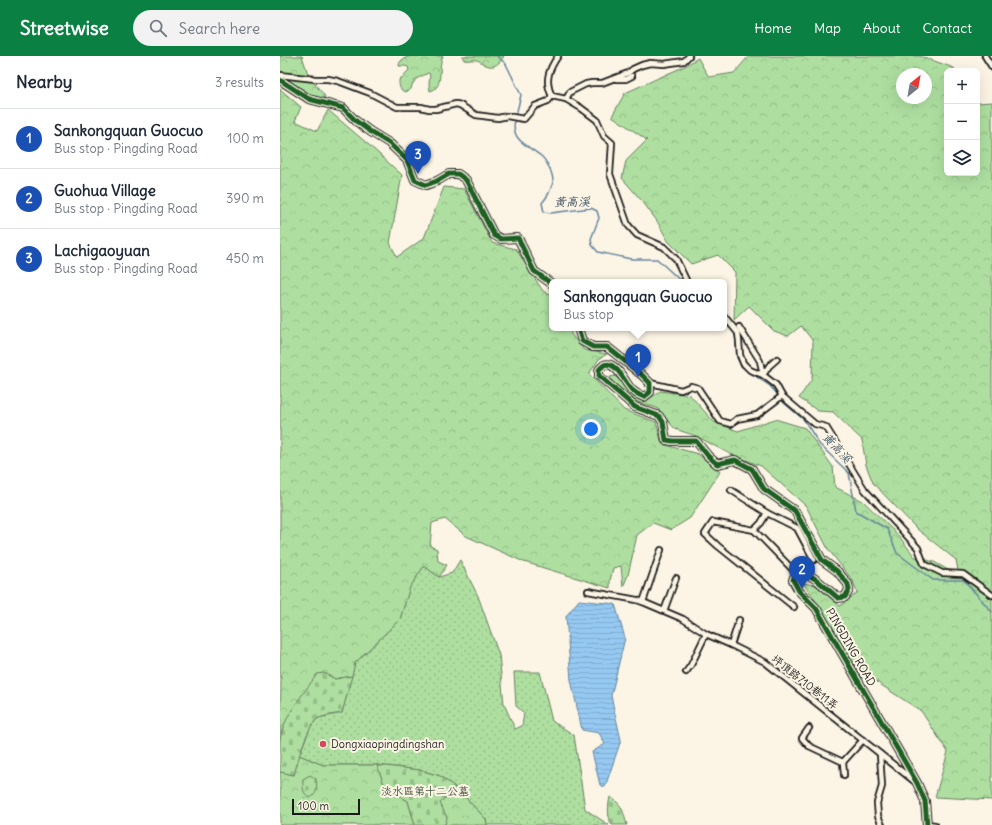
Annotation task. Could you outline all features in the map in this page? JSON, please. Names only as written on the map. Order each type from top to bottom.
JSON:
[{"type":"street","points":[[552,96],[548,83],[549,72],[553,62],[558,56]]},
{"type":"street","points":[[566,99],[570,92],[586,84],[602,84],[628,73],[633,69],[650,63],[664,64],[684,61],[689,56]]},
{"type":"street","points":[[985,56],[992,67]]},
{"type":"street","points":[[280,75],[338,81],[397,107],[421,107],[436,109],[456,104],[476,115],[498,118],[507,116],[524,118],[535,106],[548,101],[552,96]]},
{"type":"street","points":[[612,80],[626,79],[632,76]]},
{"type":"street","points":[[280,80],[309,98],[343,108],[356,121],[389,143],[407,160],[415,180],[426,185],[449,174],[458,174],[466,180],[494,235],[501,239],[518,238],[534,271],[549,282]]},
{"type":"street","points":[[552,96],[566,99],[597,120],[604,136],[612,143],[610,174],[628,224],[637,235],[664,247],[676,259],[686,279]]},
{"type":"street","points":[[727,320],[738,333],[740,355],[743,363],[750,370],[763,375],[776,385],[782,396],[815,424],[826,427],[865,490],[918,548],[924,564],[942,573],[963,574],[992,595]]},
{"type":"street","points":[[739,327],[760,361],[763,375]]},
{"type":"street","points":[[579,331],[582,341],[593,347],[607,347],[650,383],[681,390],[691,386],[698,388],[720,421],[731,424],[737,419],[757,415],[782,396]]},
{"type":"street","points":[[763,375],[769,366],[777,359]]},
{"type":"street","name":"PINGDING ROAD","points":[[650,383],[650,392],[644,397],[638,395],[631,389],[616,368],[609,364],[599,370],[599,376],[635,407],[659,416],[663,422],[666,440],[696,441],[708,456],[717,464],[735,460],[752,469],[764,489],[795,511],[822,560],[837,571],[848,584],[849,590],[845,597],[838,598],[817,580],[804,572],[796,573],[793,580],[799,591],[816,608],[910,770],[917,783],[924,802],[927,825]]},
{"type":"street","points":[[731,490],[797,528],[814,560]]},
{"type":"street","points":[[754,530],[761,523],[767,512]]},
{"type":"street","points":[[794,607],[705,534],[713,522],[754,530],[796,573]]},
{"type":"street","points":[[643,602],[661,550]]},
{"type":"street","points":[[664,611],[676,578]]},
{"type":"street","name":"坪頂路710巷11弄","points":[[588,591],[643,602],[683,619],[706,634],[765,662],[917,783]]},
{"type":"street","points":[[731,645],[739,620]]},
{"type":"street","points":[[686,672],[706,634]]},
{"type":"street","points":[[809,728],[802,738],[809,746],[843,762]]},
{"type":"street","points":[[844,775],[843,762],[863,740]]},
{"type":"street","points":[[880,754],[882,786],[877,803],[878,816],[882,825]]},
{"type":"street","points":[[902,772],[910,770]]},
{"type":"street","points":[[927,825],[935,825]]},
{"type":"green space","points":[[280,56],[302,56],[309,77],[324,95],[324,99],[317,101],[280,79]]},
{"type":"green space","points":[[411,56],[443,56],[441,60],[438,86],[435,89],[430,91],[430,74],[428,73],[416,79],[411,89],[408,91],[405,92],[400,89],[399,80],[409,70],[408,67],[399,66],[399,64],[403,59]]},
{"type":"green space","points":[[462,56],[504,56],[499,63],[494,66],[489,66],[477,60],[464,60]]},
{"type":"green space","points":[[749,56],[920,56],[954,68],[944,68],[944,176],[980,176],[980,103],[992,102],[992,800],[935,797],[948,752],[921,711],[881,685],[855,664],[803,583],[815,585],[840,606],[857,593],[853,581],[828,549],[806,506],[761,466],[728,453],[696,436],[675,429],[657,408],[637,402],[612,382],[610,377],[615,376],[637,397],[648,400],[660,391],[690,395],[714,422],[738,431],[775,419],[805,428],[833,467],[835,487],[863,501],[898,535],[915,557],[934,562],[959,576],[956,560],[917,529],[873,483],[866,465],[862,440],[833,412],[818,411],[799,398],[812,379],[813,341],[801,326],[788,336],[774,331],[749,306],[734,320],[735,272],[718,255],[691,264],[668,241],[657,221],[622,178],[626,161],[647,140],[612,116],[625,93],[685,66],[698,58],[709,77],[734,73]]},
{"type":"green space","points":[[280,89],[301,107],[295,121],[317,131],[328,110],[402,175],[390,243],[397,257],[424,238],[444,187],[464,189],[492,243],[516,249],[543,291],[549,294],[549,331],[571,331],[571,334],[584,350],[607,354],[599,359],[589,374],[624,410],[656,422],[662,444],[698,454],[720,472],[690,518],[671,530],[653,523],[637,535],[628,575],[623,587],[621,566],[613,568],[610,588],[524,562],[466,536],[445,519],[432,523],[430,546],[437,549],[438,561],[447,565],[439,577],[424,566],[410,587],[400,619],[355,663],[352,676],[335,679],[324,673],[289,715],[280,741]]},
{"type":"green space","points":[[460,560],[478,596],[499,655],[504,704],[515,729],[522,726],[524,713],[516,706],[514,672],[540,672],[552,721],[574,735],[585,809],[609,825],[487,825],[486,819],[455,787],[440,776],[420,770],[377,765],[323,765],[299,755],[311,726],[318,718],[342,713],[355,663],[400,619],[410,586],[424,566],[439,577],[452,573]]},
{"type":"green space","points":[[324,673],[335,679],[352,676],[342,713],[317,719],[306,737],[294,775],[280,772],[280,740],[286,722],[317,674]]},
{"type":"green space","points":[[299,755],[323,765],[377,765],[384,784],[408,801],[415,825],[280,825],[280,772],[294,775]]},
{"type":"green space","name":"淡水區第十二公墓","points":[[377,765],[420,770],[440,776],[455,787],[440,803],[447,818],[445,824],[415,825],[408,801],[384,784]]},
{"type":"green space","points":[[310,775],[316,779],[317,787],[316,792],[310,798],[304,792],[303,779]]},
{"type":"green space","points":[[455,787],[486,819],[487,825],[443,825],[445,824],[440,803]]},
{"type":"green space","points":[[610,797],[618,802],[627,825],[612,825],[609,819],[608,811]]},
{"type":"water","points":[[579,600],[615,604],[625,638],[611,696],[621,740],[605,787],[600,785],[592,752],[605,744],[599,733],[582,730],[571,680],[566,616]]},
{"type":"waterway","name":"黃高溪","points":[[497,56],[506,64],[521,95],[516,115]]},
{"type":"waterway","points":[[981,56],[992,72]]},
{"type":"waterway","name":"黃高溪","points":[[515,119],[515,133],[521,142],[543,158],[552,175],[552,186],[542,203],[544,212],[551,213],[591,208],[597,211],[599,218],[591,239],[592,245],[598,252],[631,259],[657,259],[679,279]]},
{"type":"waterway","name":"黃高溪","points":[[727,326],[734,330],[737,358],[742,367],[770,386],[779,396]]},
{"type":"waterway","name":"黃高溪","points":[[781,399],[804,420],[820,445],[849,473],[856,511],[887,529],[897,553],[933,580],[964,580],[992,612]]},
{"type":"cycle path","points":[[280,80],[309,99],[343,108],[356,121],[389,143],[407,160],[415,180],[426,185],[449,174],[458,174],[466,180],[494,235],[501,239],[518,238],[534,271],[549,282]]},
{"type":"cycle path","points":[[579,331],[582,341],[593,347],[607,347],[650,383],[650,392],[644,397],[631,389],[619,372],[612,366],[608,364],[604,365],[599,370],[599,376],[635,407],[659,416],[663,422],[666,440],[696,441],[708,456],[717,464],[735,460],[752,469],[764,489],[795,511],[822,560],[837,571],[848,584],[849,590],[845,597],[838,598],[817,580],[804,572],[796,573],[793,580],[799,591],[816,608],[917,783],[925,801],[927,825]]},
{"type":"place","name":"Lachigaoyuan","points":[[418,174]]},
{"type":"place","name":"Sankongquan Guocuo","points":[[638,377]]},
{"type":"place","name":"Guohua Village","points":[[802,589]]},
{"type":"place","name":"Dongxiaopingdingshan","points":[[323,744]]}]
